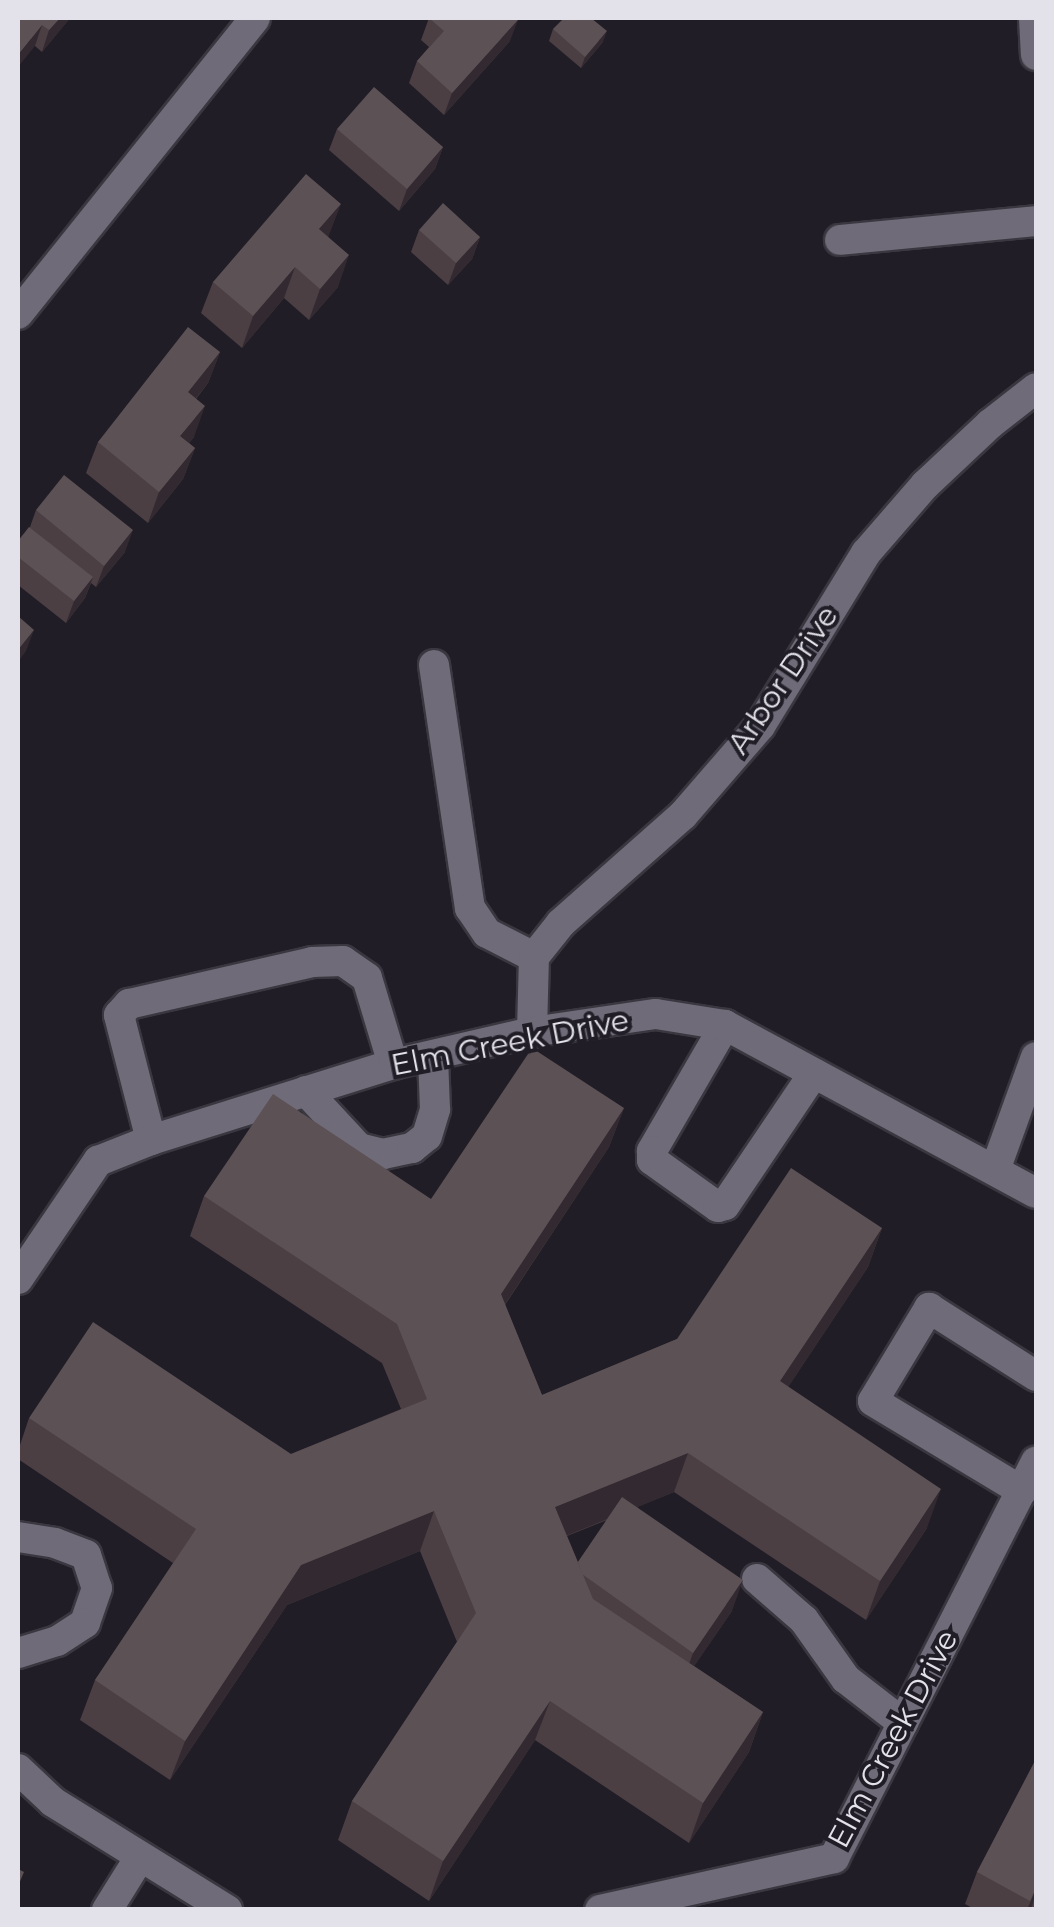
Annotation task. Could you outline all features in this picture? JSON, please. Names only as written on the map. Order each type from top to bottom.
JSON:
[{"type":"street","points":[[18,314],[255,18]]},
{"type":"street","points":[[1034,18],[1036,55]]},
{"type":"street","points":[[840,240],[1036,221]]},
{"type":"street","name":"Arbor Drive","points":[[534,957],[561,923],[683,815],[760,726],[866,552],[925,485],[990,424],[1036,388]]},
{"type":"street","points":[[434,665],[470,908],[487,933],[534,957],[532,1032]]},
{"type":"street","points":[[150,1140],[120,1015],[129,1004],[312,962],[343,961],[367,978],[393,1064]]},
{"type":"street","name":"Elm Creek Drive","points":[[21,1267],[98,1161],[150,1140],[393,1064],[532,1032],[656,1014],[725,1025],[1036,1192]]},
{"type":"street","points":[[725,1025],[652,1151],[652,1160],[718,1207],[725,1205],[814,1073]]},
{"type":"street","points":[[306,1091],[359,1148],[383,1154],[412,1148],[427,1136],[435,1109],[433,1057]]},
{"type":"street","points":[[995,1170],[1036,1057]]},
{"type":"street","points":[[1022,1491],[873,1401],[928,1308],[1036,1376]]},
{"type":"street","name":"Elm Creek Drive","points":[[600,1910],[689,1900],[834,1858],[1036,1462]]},
{"type":"street","points":[[18,1537],[55,1543],[86,1556],[96,1588],[86,1623],[57,1641],[18,1654]]},
{"type":"street","points":[[757,1579],[804,1620],[846,1679],[902,1723]]},
{"type":"street","points":[[18,1769],[54,1802],[227,1910]]},
{"type":"street","points":[[107,1910],[140,1857]]},
{"type":"building","points":[[18,18],[60,18],[49,30],[42,25],[18,55]]},
{"type":"building","points":[[429,18],[518,20],[452,93],[417,61],[444,31]]},
{"type":"building","points":[[564,18],[591,18],[607,31],[585,57],[553,29]]},
{"type":"building","points":[[374,87],[443,147],[407,189],[337,129]]},
{"type":"building","points":[[306,174],[341,204],[319,229],[349,255],[320,289],[295,267],[253,316],[213,282]]},
{"type":"building","points":[[443,203],[480,237],[456,263],[419,230]]},
{"type":"building","points":[[188,327],[220,352],[188,392],[205,406],[180,436],[195,448],[159,492],[98,442]]},
{"type":"building","points":[[64,475],[133,530],[104,566],[36,510]]},
{"type":"building","points":[[29,527],[93,577],[74,601],[18,557],[18,541]]},
{"type":"building","points":[[18,616],[34,630],[18,650]]},
{"type":"building","points":[[532,1048],[624,1108],[501,1294],[542,1395],[677,1339],[791,1168],[882,1228],[780,1381],[941,1489],[880,1581],[688,1453],[555,1507],[593,1599],[763,1712],[703,1803],[550,1701],[443,1861],[352,1801],[476,1613],[434,1511],[301,1565],[185,1741],[95,1680],[196,1529],[29,1418],[93,1322],[291,1454],[427,1399],[397,1324],[204,1196],[273,1094],[431,1199]]},
{"type":"building","points":[[622,1497],[743,1580],[693,1653],[582,1574],[578,1562]]},
{"type":"building","points":[[1036,1759],[1036,1888],[1030,1901],[977,1872]]}]
